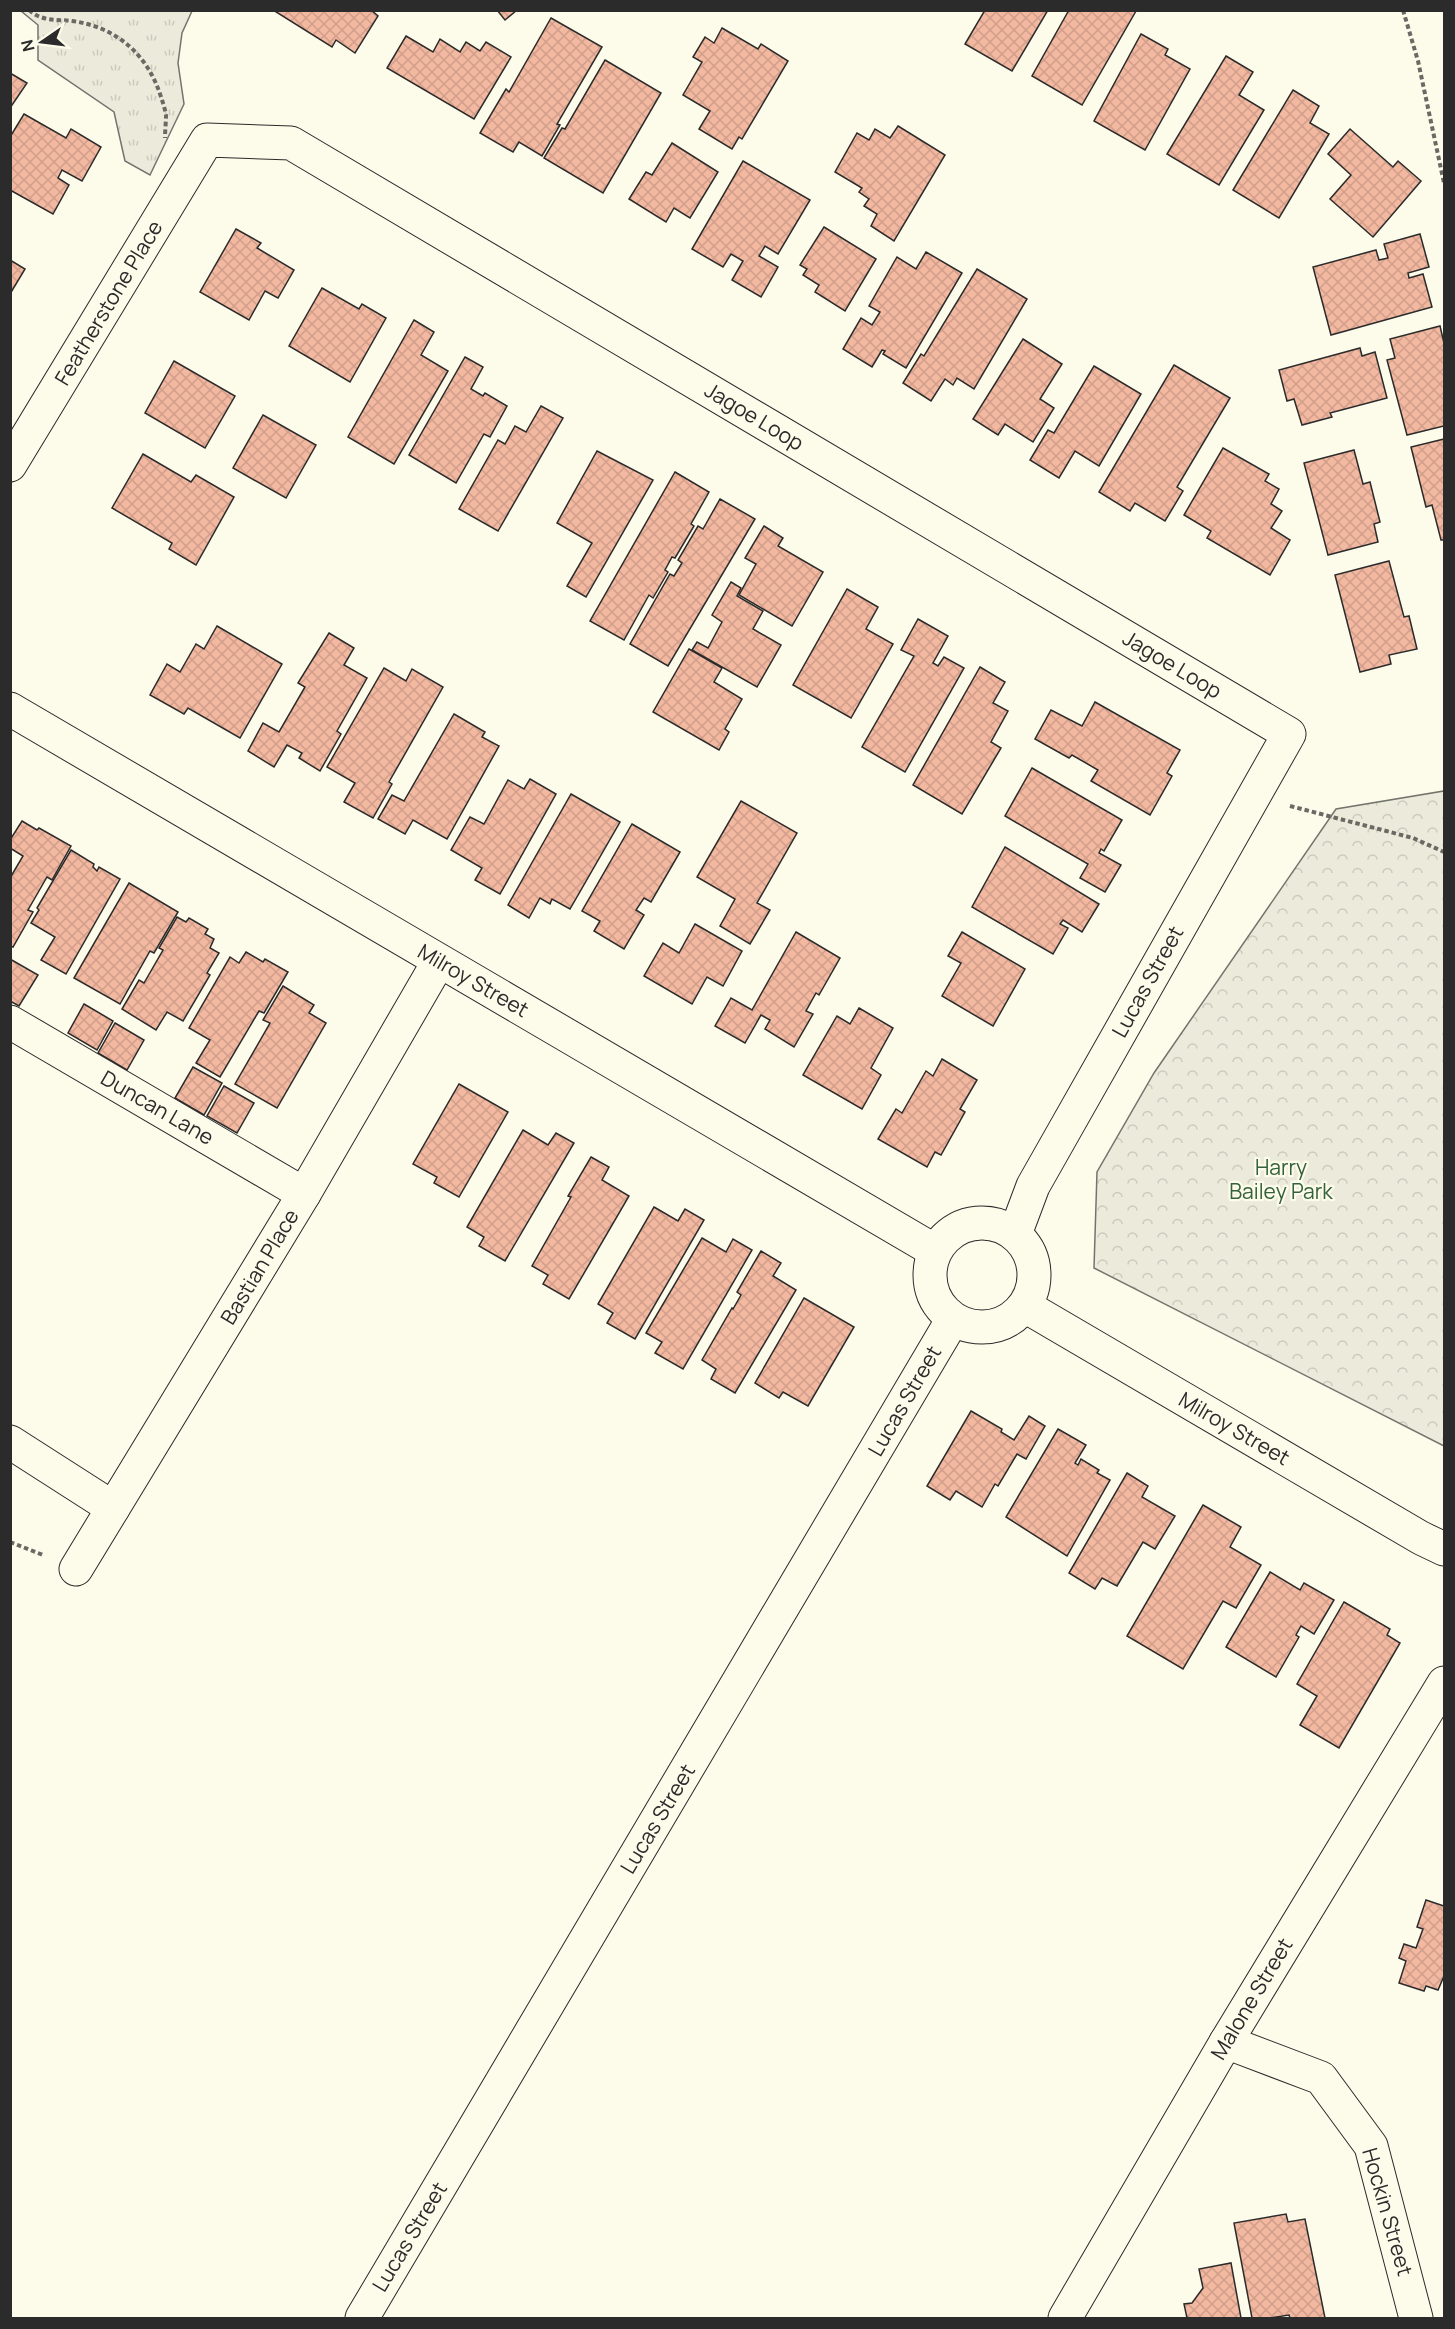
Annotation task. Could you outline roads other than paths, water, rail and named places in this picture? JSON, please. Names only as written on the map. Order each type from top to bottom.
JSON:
[{"type":"street","name":"Featherstone Place","points":[[10,465],[207,140]]},
{"type":"street","name":"Jagoe Loop","points":[[207,140],[291,143],[1289,734]]},
{"type":"street","name":"Milroy Street","points":[[10,709],[935,1251]]},
{"type":"street","name":"Lucas Street","points":[[1015,1234],[1033,1186],[1289,734]]},
{"type":"street","name":"Bastian Place","points":[[76,1569],[304,1194],[439,961]]},
{"type":"street","name":"Duncan Lane","points":[[10,1022],[304,1194]]},
{"type":"street","points":[[986,1222],[1002,1226],[1026,1245],[1033,1260],[1035,1276],[1032,1292],[1025,1306],[1016,1316],[991,1327],[971,1326],[953,1319],[934,1295],[930,1281],[930,1265],[935,1251],[956,1229],[986,1222]]},
{"type":"street","name":"Milroy Street","points":[[1025,1306],[1421,1538],[1444,1549]]},
{"type":"street","name":"Lucas Street","points":[[362,2319],[953,1319]]},
{"type":"street","points":[[10,1442],[113,1508]]},
{"type":"street","name":"Malone Street","points":[[1065,2319],[1226,2042],[1444,1683]]},
{"type":"street","name":"Hockin Street","points":[[1226,2042],[1321,2078],[1371,2146],[1416,2319]]},
{"type":"park label","name":"Harry Bailey Park","points":[[1281,1180]]}]
